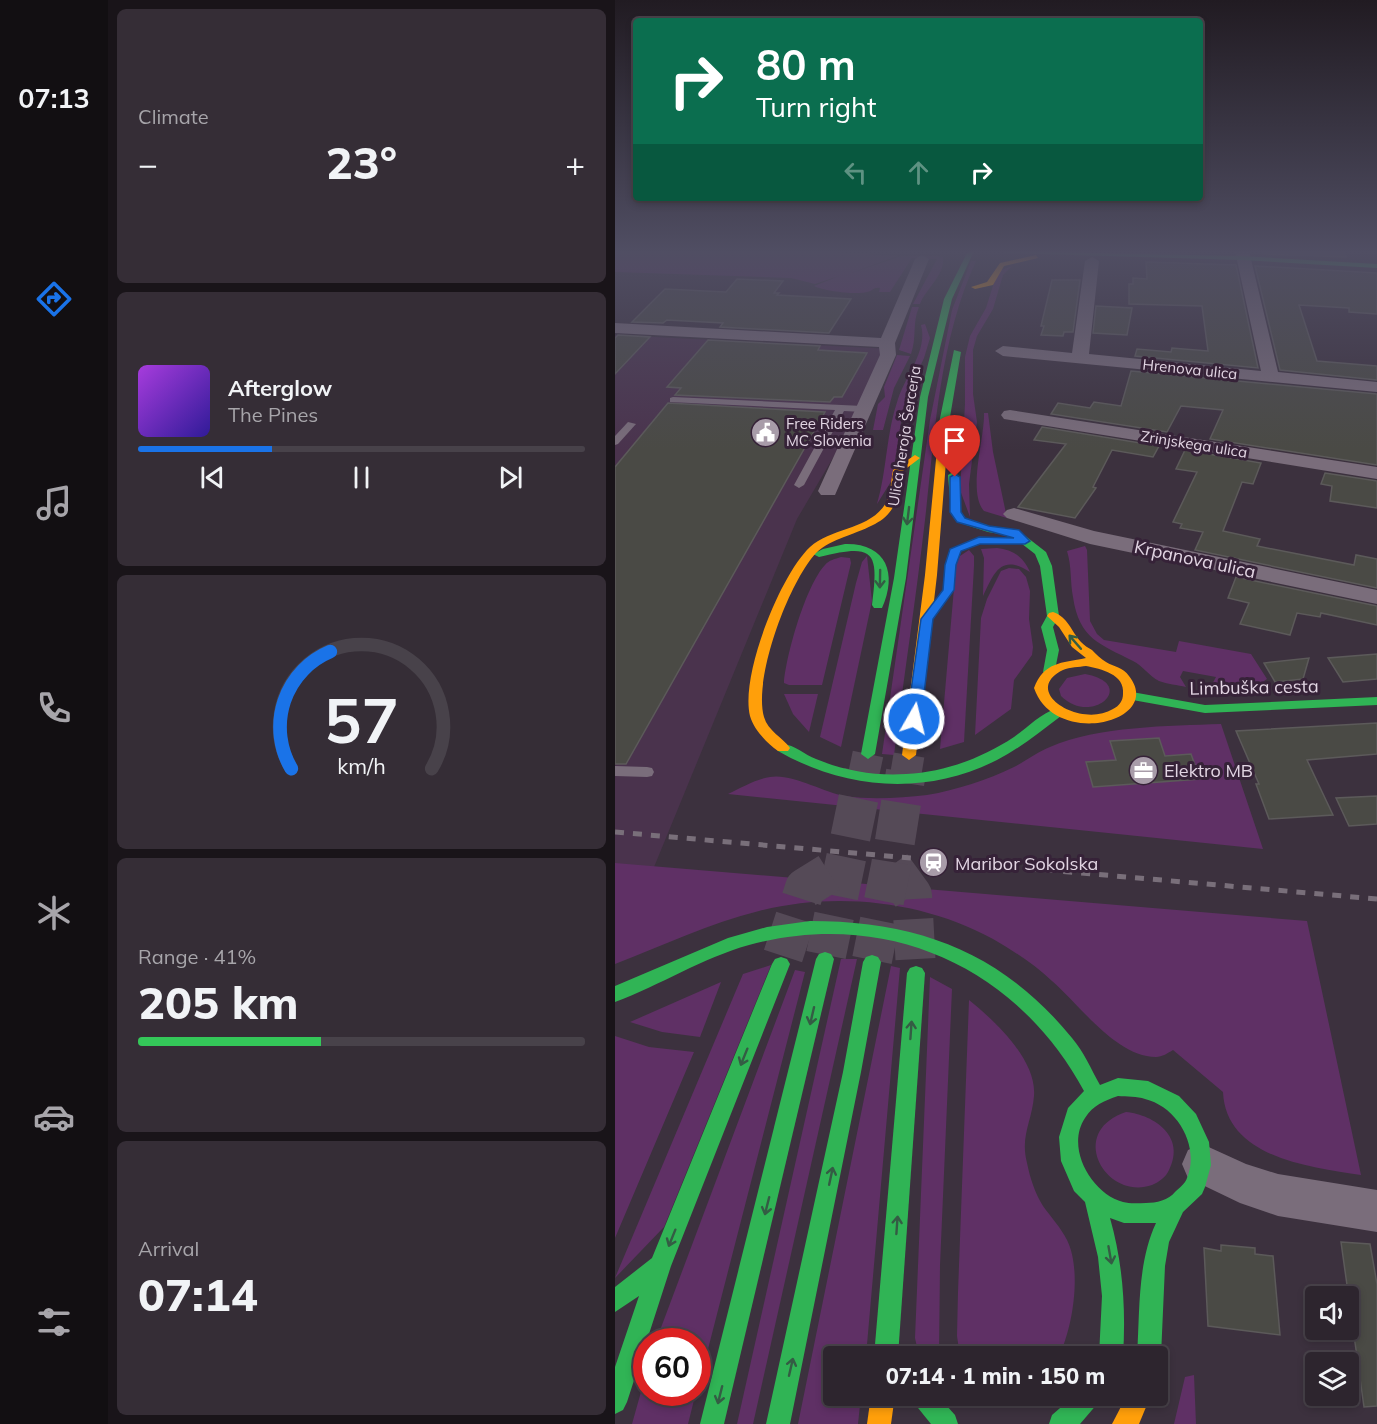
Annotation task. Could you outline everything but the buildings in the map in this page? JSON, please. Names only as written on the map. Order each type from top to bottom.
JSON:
[{"type":"main road","name":"Ulica heroja Šercerja","points":[[868,754],[891,631],[928,378],[944,317]]},
{"type":"main road","points":[[909,755],[927,619],[948,394],[960,342]]},
{"type":"main road","points":[[941,455],[955,477],[955,512],[961,520],[988,529],[1015,533],[1036,547],[1044,559],[1049,575],[1053,616],[1047,627],[1053,650],[1049,672],[1040,688],[1041,697],[1047,706],[1056,713],[1076,720],[1099,720],[1118,714],[1130,703],[1131,686],[1125,677],[1101,664],[1076,644],[1064,625],[1053,616]]},
{"type":"main road","points":[[915,458],[898,470],[891,504],[881,516],[822,542],[804,562],[787,594],[758,670],[754,702],[761,724],[798,758],[833,772],[879,780],[921,778],[978,763],[1006,750],[1056,713]]},
{"type":"main road","points":[[979,541],[1025,541]]},
{"type":"main road","points":[[804,562],[825,551],[841,548],[858,548],[874,555],[880,562],[882,576],[878,604],[891,631]]},
{"type":"main road","points":[[927,619],[941,600]]},
{"type":"main road","points":[[1049,672],[1071,663],[1101,664]]},
{"type":"main road","name":"Limbuška cesta","points":[[1132,696],[1205,709],[1377,701]]},
{"type":"main road","points":[[615,994],[709,952],[768,934],[818,928],[857,928],[902,934],[941,946],[976,962],[1015,989],[1067,1044],[1096,1095]]},
{"type":"main road","points":[[712,1424],[825,959]]},
{"type":"main road","points":[[778,1424],[852,1072],[872,962]]},
{"type":"main road","points":[[615,1402],[660,1266],[781,964]]},
{"type":"main road","points":[[887,1346],[916,973]]},
{"type":"main road","points":[[1133,1087],[1150,1090],[1170,1099],[1193,1123],[1201,1144],[1202,1164],[1199,1178],[1190,1194],[1174,1208],[1151,1216],[1131,1216],[1110,1209],[1094,1199],[1077,1180],[1068,1148],[1069,1130],[1082,1107],[1096,1095],[1109,1089],[1133,1087]]},
{"type":"main road","points":[[1094,1199],[1103,1221],[1114,1285],[1116,1309],[1112,1346]]},
{"type":"main road","points":[[1150,1346],[1154,1266],[1159,1241],[1174,1208]]},
{"type":"main road","points":[[615,1301],[660,1266]]},
{"type":"main road","points":[[893,1283],[900,1346]]},
{"type":"main road","points":[[879,1424],[881,1406]]},
{"type":"main road","points":[[931,1406],[946,1424]]},
{"type":"main road","points":[[1061,1424],[1081,1406]]},
{"type":"main road","points":[[1124,1424],[1136,1406]]},
{"type":"street","points":[[828,491],[888,355],[887,343],[898,317]]},
{"type":"street","points":[[1080,358],[1085,317]]},
{"type":"street","points":[[1257,317],[1271,377]]},
{"type":"street","points":[[615,328],[887,343]]},
{"type":"street","name":"Hrenova ulica","points":[[1003,351],[1377,387]]},
{"type":"street","name":"Zrinjskega ulica","points":[[1010,416],[1377,472]]},
{"type":"street","name":"Krpanova ulica","points":[[1014,514],[1090,537],[1377,597]]},
{"type":"street","points":[[1202,1164],[1240,1183],[1278,1195],[1377,1211]]},
{"type":"lane","points":[[673,400],[863,409]]},
{"type":"lane","points":[[799,485],[841,408]]},
{"type":"lane","points":[[615,442],[631,424]]},
{"type":"lane","points":[[615,771],[647,772]]},
{"type":"shaded area","points":[[909,317],[916,317],[911,354],[899,350]]},
{"type":"shaded area","points":[[951,317],[956,317],[940,388],[894,755],[882,754],[930,420]]},
{"type":"shaded area","points":[[981,317],[988,317],[977,336],[973,350],[973,394],[977,422],[969,484],[970,517],[960,490],[965,357],[970,336]]},
{"type":"shaded area","points":[[925,324],[930,338],[902,415],[892,480],[877,504],[894,412],[919,353],[921,325]]},
{"type":"shaded area","points":[[615,335],[893,349],[881,376],[797,519],[615,962]]},
{"type":"shaded area","points":[[897,355],[910,356],[894,388],[883,430],[873,430],[878,404],[885,397],[884,387]]},
{"type":"shaded area","points":[[984,413],[988,413],[993,452],[1007,518],[984,511],[979,502],[977,478]]},
{"type":"shaded area","points":[[1085,546],[1090,621],[1097,634],[1104,640],[1176,652],[1179,641],[1251,654],[1267,679],[1264,681],[1267,686],[1209,690],[1216,677],[1183,671],[1180,677],[1186,687],[1162,682],[1137,663],[1093,638],[1080,622],[1076,611],[1067,551]]},
{"type":"shaded area","points":[[997,548],[1017,555],[1030,572],[1012,564],[1005,565],[995,573],[983,596],[984,558],[981,549]]},
{"type":"shaded area","points":[[969,550],[974,556],[974,566],[964,742],[940,749],[956,565],[960,556]]},
{"type":"shaded area","points":[[867,556],[872,601],[841,747],[820,737],[856,583],[862,562]]},
{"type":"shaded area","points":[[841,557],[850,558],[851,563],[822,685],[784,683],[793,639],[811,588],[827,563]]},
{"type":"shaded area","points":[[1009,568],[1019,569],[1026,577],[1030,591],[1029,619],[1032,655],[1014,680],[1011,709],[975,735],[981,618],[987,599],[1001,571]]},
{"type":"shaded area","points":[[1085,674],[1101,679],[1108,686],[1109,694],[1105,700],[1096,705],[1085,707],[1073,704],[1061,696],[1059,689],[1067,678]]},
{"type":"shaded area","points":[[784,694],[818,694],[809,732],[793,714]]},
{"type":"shaded area","points":[[1221,724],[1263,849],[728,794],[759,780],[778,777],[797,780],[845,796],[886,798],[927,795],[983,780],[1014,767],[1041,751],[1069,740],[1134,728]]},
{"type":"shaded area","points":[[615,863],[1307,921],[1361,1175],[1296,1163],[1255,1145],[1239,1132],[1228,1114],[1223,1092],[1173,1050],[1156,1057],[1141,1055],[1127,1048],[1100,1028],[1039,969],[1024,958],[993,939],[938,916],[879,903],[849,901],[788,905],[722,922],[615,964]]},
{"type":"shaded area","points":[[841,959],[857,959],[753,1424],[737,1424]]},
{"type":"shaded area","points":[[771,965],[664,1227],[615,1278],[743,974]]},
{"type":"shaded area","points":[[891,966],[900,968],[867,1346],[823,1346],[823,1406],[860,1406],[858,1424],[798,1424]]},
{"type":"shaded area","points":[[795,970],[805,972],[711,1337],[711,1328],[661,1328]]},
{"type":"shaded area","points":[[930,977],[952,989],[940,1265],[939,1346],[917,1346],[915,1338]]},
{"type":"shaded area","points":[[721,982],[700,1037],[662,1032],[630,1022]]},
{"type":"shaded area","points":[[969,1000],[1012,1042],[1022,1055],[1033,1082],[1033,1105],[1025,1145],[1028,1169],[1040,1201],[1067,1240],[1072,1252],[1074,1267],[1072,1314],[1063,1346],[958,1346],[958,1292]]},
{"type":"shaded area","points":[[615,1036],[649,1047],[694,1052],[615,1238]]},
{"type":"shaded area","points":[[1126,1112],[1157,1123],[1171,1138],[1174,1147],[1169,1170],[1162,1179],[1152,1185],[1135,1187],[1120,1183],[1108,1174],[1099,1162],[1096,1148],[1098,1134],[1108,1122]]},
{"type":"shaded area","points":[[1194,1375],[1196,1424],[1174,1424],[1185,1377]]},
{"type":"shaded area","points":[[637,1406],[692,1406],[688,1424],[632,1424]]},
{"type":"tunnel","points":[[864,773],[868,754]]},
{"type":"tunnel","points":[[906,773],[909,755]]},
{"type":"tunnel","points":[[826,955],[864,772]]},
{"type":"tunnel","points":[[891,866],[906,772]]},
{"type":"tunnel","points":[[783,956],[805,888],[845,863]]},
{"type":"tunnel","points":[[872,960],[891,866]]},
{"type":"tunnel","points":[[891,866],[912,895],[916,969]]},
{"type":"railway","points":[[615,832],[1377,899]]},
{"type":"traffic: fast","points":[[868,754],[900,578],[924,397],[943,317]]},
{"type":"traffic: fast","points":[[942,449],[944,423],[957,352]]},
{"type":"traffic: fast","points":[[953,475],[956,512],[961,520],[988,529],[1015,533],[1040,552],[1046,566],[1053,616],[1047,627],[1053,650],[1049,672]]},
{"type":"traffic: fast","points":[[819,554],[855,547],[872,552],[878,558],[882,572],[878,605]]},
{"type":"traffic: fast","points":[[1132,696],[1205,709],[1377,701]]},
{"type":"traffic: fast","points":[[783,748],[806,761],[855,777],[881,780],[932,776],[957,770],[1002,751],[1056,713]]},
{"type":"traffic: fast","points":[[615,994],[709,952],[767,934],[810,928],[852,928],[893,934],[933,945],[970,962],[1005,985],[1037,1012],[1066,1044],[1096,1095]]},
{"type":"traffic: fast","points":[[712,1424],[825,959]]},
{"type":"traffic: fast","points":[[778,1424],[852,1072],[872,962]]},
{"type":"traffic: fast","points":[[615,1402],[660,1266],[781,964]]},
{"type":"traffic: fast","points":[[887,1346],[916,973]]},
{"type":"traffic: fast","points":[[1118,1087],[1148,1090],[1172,1102],[1189,1121],[1199,1142],[1201,1165],[1195,1187],[1179,1203],[1155,1213],[1124,1213],[1099,1202],[1081,1184],[1071,1161],[1069,1137],[1075,1115],[1091,1097],[1118,1087]]},
{"type":"traffic: fast","points":[[1094,1199],[1109,1257],[1113,1296],[1112,1346]]},
{"type":"traffic: fast","points":[[1150,1346],[1154,1266],[1159,1241],[1174,1208]]},
{"type":"traffic: fast","points":[[615,1301],[660,1266]]},
{"type":"traffic: fast","points":[[931,1406],[946,1424]]},
{"type":"traffic: fast","points":[[1061,1424],[1081,1406]]},
{"type":"traffic: slow","points":[[909,755],[931,575],[942,449]]},
{"type":"traffic: slow","points":[[783,748],[762,726],[757,717],[755,700],[762,655],[780,606],[812,551],[832,538],[867,525],[886,511],[892,501],[898,470],[915,458]]},
{"type":"traffic: slow","points":[[1053,616],[1064,625],[1076,644],[1101,664]]},
{"type":"traffic: slow","points":[[1086,662],[1110,668],[1119,673],[1128,683],[1130,695],[1125,707],[1119,712],[1103,719],[1085,720],[1055,709],[1045,699],[1041,688],[1045,677],[1059,667],[1086,662]]},
{"type":"traffic: slow","points":[[879,1424],[881,1406]]},
{"type":"traffic: slow","points":[[1124,1424],[1136,1406]]},
{"type":"place","name":"Free Riders MC Slovenia","points":[[765,432]]},
{"type":"place","name":"Elektro MB","points":[[1143,770]]},
{"type":"place","name":"Maribor Sokolska","points":[[934,863]]},
{"type":"route","points":[[914,719],[927,619],[948,590],[951,565],[956,549],[979,541],[1025,541],[1015,533],[988,529],[961,520],[955,512],[955,477]]}]
